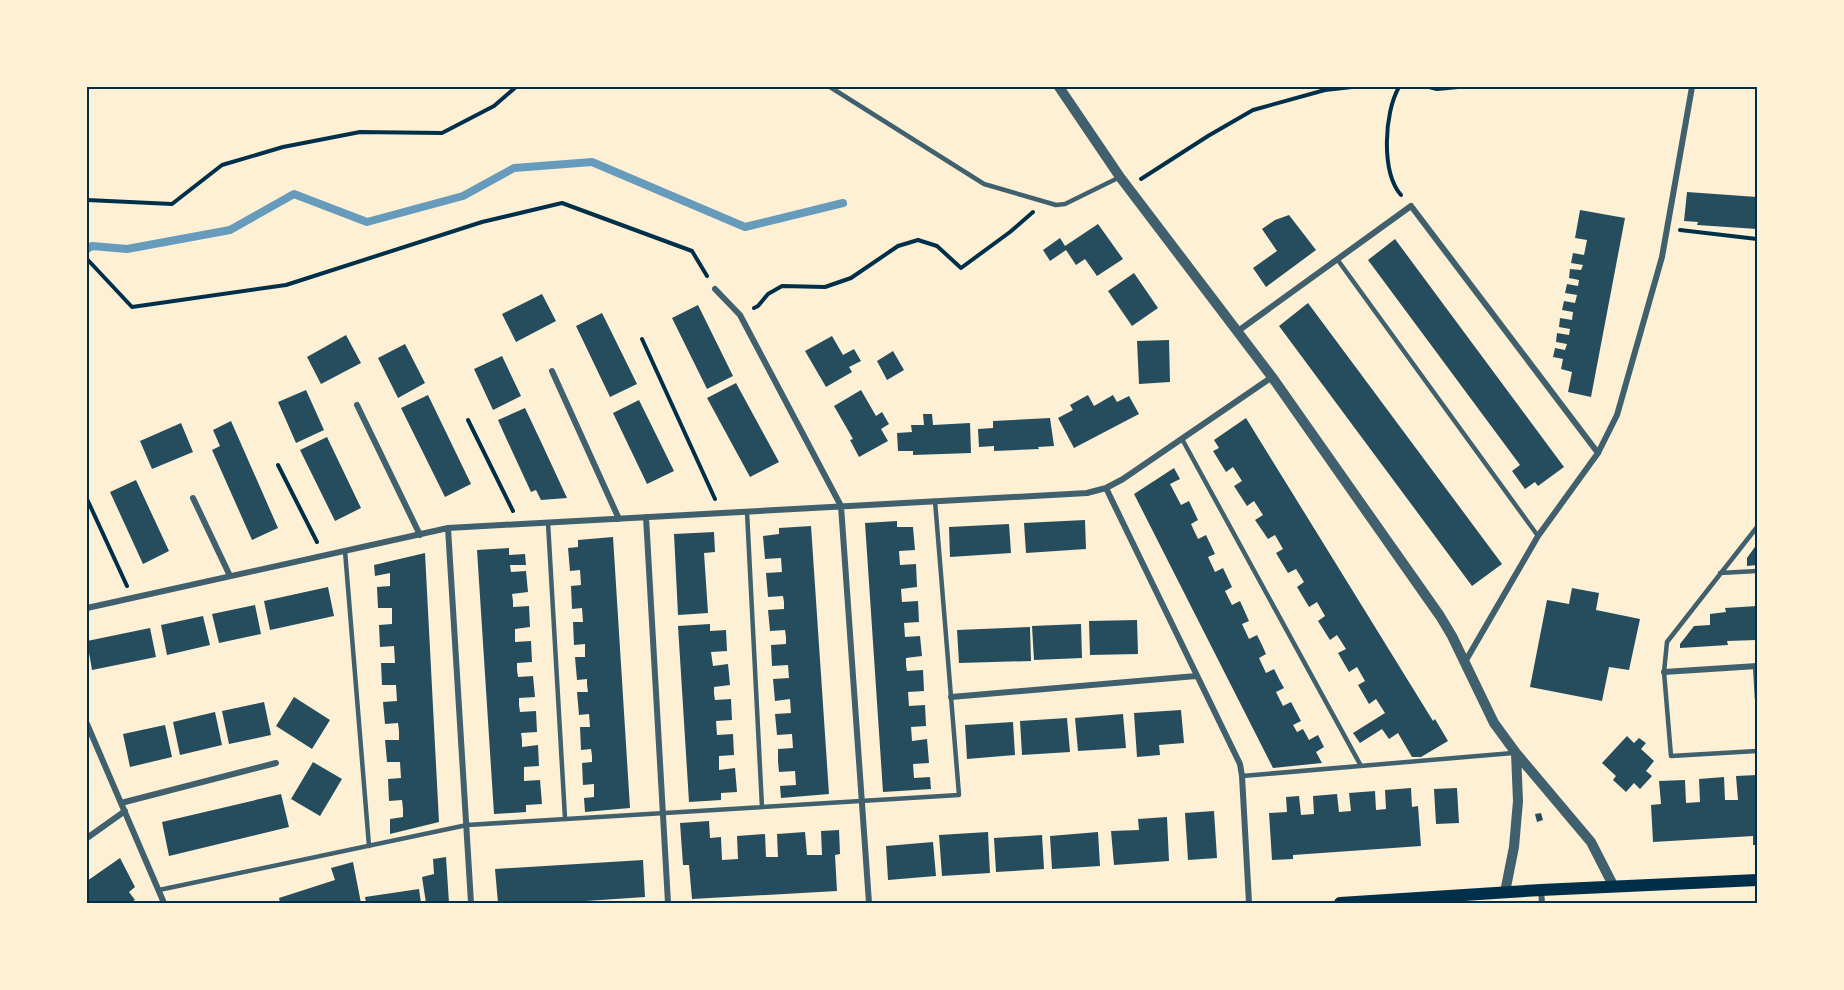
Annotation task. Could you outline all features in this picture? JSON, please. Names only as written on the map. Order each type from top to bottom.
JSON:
[{"type":"main road","points":[[1340,903],[1541,890],[1757,880]]},
{"type":"street","points":[[1059,87],[1120,177],[1272,377],[1440,616],[1466,662],[1486,710],[1516,753],[1591,842],[1614,887]]},
{"type":"street","points":[[1466,662],[1538,536],[1598,453],[1617,415],[1662,257],[1692,87]]},
{"type":"street","points":[[1238,331],[1411,206],[1598,453]]},
{"type":"street","points":[[715,289],[740,315],[841,506],[869,903]]},
{"type":"street","points":[[552,370],[619,519]]},
{"type":"street","points":[[87,608],[448,528],[1087,493],[1106,488],[1124,479],[1272,377]]},
{"type":"street","points":[[357,405],[420,535]]},
{"type":"street","points":[[1106,488],[1234,751],[1242,776],[1250,903]]},
{"type":"street","points":[[193,498],[230,576]]},
{"type":"street","points":[[646,517],[668,903]]},
{"type":"street","points":[[448,528],[471,903]]},
{"type":"street","points":[[1664,672],[1756,666]]},
{"type":"street","points":[[951,697],[1196,675]]},
{"type":"street","points":[[87,724],[164,903]]},
{"type":"street","points":[[1505,892],[1515,847],[1518,801],[1516,753]]},
{"type":"street","points":[[121,803],[276,763]]},
{"type":"street","points":[[87,838],[125,811]]},
{"type":"street","points":[[1541,890],[1542,903]]},
{"type":"lane","points":[[830,87],[984,184],[1056,205],[1065,204],[1120,177]]},
{"type":"lane","points":[[1336,259],[1538,536]]},
{"type":"lane","points":[[1182,439],[1361,766]]},
{"type":"lane","points":[[159,890],[467,825],[959,795],[935,501]]},
{"type":"lane","points":[[747,512],[762,807]]},
{"type":"lane","points":[[548,523],[565,818]]},
{"type":"lane","points":[[1757,527],[1667,642],[1664,672],[1671,756],[1757,751]]},
{"type":"lane","points":[[345,551],[369,846]]},
{"type":"lane","points":[[1720,573],[1757,571]]},
{"type":"lane","points":[[1756,666],[1757,699]]},
{"type":"lane","points":[[1242,776],[1516,753]]},
{"type":"path","points":[[87,200],[172,204],[222,165],[283,147],[360,132],[442,133],[494,106],[516,87]]},
{"type":"path","points":[[1128,187],[1253,110],[1325,90],[1352,87]]},
{"type":"path","points":[[1399,87],[1394,95],[1387,129],[1388,157],[1391,175],[1398,191],[1411,206]]},
{"type":"path","points":[[1428,87],[1437,89],[1458,87]]},
{"type":"path","points":[[740,315],[758,306],[768,294],[782,286],[825,287],[851,278],[898,246],[918,240],[936,246],[961,268],[1011,232],[1045,202]]},
{"type":"path","points":[[87,259],[132,307],[286,285],[482,222],[562,203],[692,251],[715,289]]},
{"type":"path","points":[[1667,229],[1757,239]]},
{"type":"path","points":[[642,339],[723,513]]},
{"type":"path","points":[[468,420],[520,524]]},
{"type":"path","points":[[278,465],[324,555]]},
{"type":"path","points":[[87,499],[133,597]]},
{"type":"building","points":[[1687,192],[1757,197],[1757,229],[1697,225],[1698,222],[1684,221]]},
{"type":"building","points":[[1580,210],[1625,218],[1591,397],[1568,392],[1572,372],[1561,369],[1563,359],[1553,357],[1555,348],[1565,350],[1567,344],[1556,342],[1557,333],[1569,335],[1570,329],[1559,327],[1560,318],[1572,320],[1573,312],[1562,310],[1564,301],[1575,303],[1577,295],[1565,293],[1567,284],[1578,286],[1579,280],[1569,278],[1570,269],[1581,270],[1583,265],[1571,263],[1573,253],[1584,255],[1587,240],[1575,238]]},
{"type":"building","points":[[1289,215],[1316,250],[1266,287],[1253,268],[1277,251],[1262,229],[1275,220]]},
{"type":"building","points":[[1098,224],[1123,259],[1097,276],[1085,259],[1076,265],[1066,250],[1050,261],[1043,250],[1060,238],[1065,246]]},
{"type":"building","points":[[1395,239],[1564,467],[1538,486],[1535,482],[1525,489],[1512,471],[1520,465],[1368,260]]},
{"type":"building","points":[[1134,273],[1158,308],[1132,326],[1108,291]]},
{"type":"building","points":[[542,294],[556,321],[516,342],[502,314]]},
{"type":"building","points":[[1308,303],[1502,564],[1472,586],[1279,326]]},
{"type":"building","points":[[698,305],[733,376],[707,389],[672,318]]},
{"type":"building","points":[[602,313],[637,384],[610,397],[576,326]]},
{"type":"building","points":[[346,335],[361,363],[321,384],[307,357]]},
{"type":"building","points":[[832,336],[843,355],[854,349],[861,361],[849,367],[852,372],[826,387],[805,351]]},
{"type":"building","points":[[1169,340],[1170,382],[1139,384],[1137,341]]},
{"type":"building","points":[[405,344],[425,383],[398,398],[378,358]]},
{"type":"building","points":[[893,351],[904,370],[887,380],[877,361]]},
{"type":"building","points":[[502,356],[521,396],[493,410],[474,369]]},
{"type":"building","points":[[736,383],[779,462],[750,477],[707,398]]},
{"type":"building","points":[[306,390],[324,430],[296,443],[278,402]]},
{"type":"building","points":[[861,390],[876,416],[882,412],[889,424],[881,429],[888,441],[859,457],[850,440],[853,439],[834,406]]},
{"type":"building","points":[[428,395],[471,484],[445,497],[401,408]]},
{"type":"building","points":[[1088,395],[1094,406],[1113,395],[1117,402],[1129,396],[1139,414],[1074,448],[1058,418],[1073,410],[1070,405]]},
{"type":"building","points":[[639,400],[674,471],[647,484],[613,413]]},
{"type":"building","points":[[525,408],[567,498],[541,500],[536,490],[531,492],[498,420]]},
{"type":"building","points":[[923,414],[932,414],[933,425],[970,423],[971,453],[913,455],[913,451],[898,451],[897,433],[912,432],[911,425],[924,425]]},
{"type":"building","points":[[1050,418],[1054,446],[994,451],[994,446],[979,447],[978,429],[993,428],[993,421]]},
{"type":"building","points":[[1246,418],[1433,721],[1435,719],[1448,741],[1421,757],[1412,757],[1398,733],[1389,739],[1382,729],[1360,743],[1353,733],[1385,713],[1376,699],[1369,704],[1358,685],[1365,681],[1357,667],[1349,672],[1338,653],[1346,649],[1337,635],[1330,640],[1318,621],[1325,616],[1317,602],[1309,607],[1297,587],[1304,582],[1296,569],[1288,573],[1276,553],[1283,549],[1275,535],[1268,539],[1255,520],[1263,515],[1254,501],[1247,506],[1234,486],[1242,481],[1233,467],[1226,472],[1213,451],[1219,448],[1214,440]]},
{"type":"building","points":[[231,421],[278,528],[252,540],[212,450],[220,446],[213,430]]},
{"type":"building","points":[[181,423],[193,452],[152,469],[140,441]]},
{"type":"building","points":[[327,437],[361,508],[335,521],[300,450]]},
{"type":"building","points":[[1174,468],[1180,479],[1170,484],[1181,505],[1189,501],[1198,520],[1191,524],[1198,539],[1206,535],[1215,554],[1208,557],[1215,572],[1223,568],[1232,587],[1225,591],[1232,605],[1240,601],[1249,621],[1242,624],[1249,639],[1257,635],[1262,645],[1266,654],[1259,658],[1266,673],[1274,669],[1284,688],[1276,692],[1283,706],[1291,702],[1301,721],[1293,725],[1297,732],[1303,729],[1309,740],[1318,735],[1324,747],[1316,752],[1322,763],[1273,768],[1134,494]]},
{"type":"building","points":[[136,480],[169,551],[143,564],[110,492]]},
{"type":"building","points":[[1085,520],[1086,549],[1026,553],[1024,523]]},
{"type":"building","points":[[897,521],[897,527],[913,527],[915,550],[899,551],[900,565],[916,564],[917,587],[901,589],[902,602],[918,601],[919,622],[904,623],[905,637],[920,636],[922,656],[906,658],[906,665],[907,671],[923,670],[924,691],[908,692],[909,706],[925,705],[926,726],[911,727],[912,741],[927,739],[929,763],[913,764],[914,778],[930,777],[931,789],[883,792],[865,523]]},
{"type":"building","points":[[1009,524],[1011,553],[950,557],[949,527]]},
{"type":"building","points":[[811,526],[829,794],[781,798],[780,786],[796,785],[795,771],[779,772],[778,749],[793,748],[792,734],[777,735],[775,714],[791,713],[790,699],[775,701],[773,679],[789,678],[788,665],[772,666],[771,645],[786,644],[786,637],[785,630],[770,631],[768,610],[784,609],[784,602],[783,596],[768,597],[766,573],[782,572],[781,558],[765,559],[763,536],[779,534],[779,528]]},
{"type":"building","points":[[714,532],[715,552],[704,553],[708,613],[678,615],[674,534]]},
{"type":"building","points":[[613,537],[630,808],[585,812],[584,798],[594,797],[594,784],[583,785],[582,763],[592,762],[592,756],[591,749],[581,750],[580,727],[590,727],[589,714],[579,715],[577,692],[588,692],[587,679],[577,680],[575,657],[585,657],[585,644],[574,645],[573,622],[583,622],[582,608],[572,609],[571,586],[581,585],[580,570],[570,571],[568,548],[578,547],[578,540]]},
{"type":"building","points":[[1757,544],[1757,565],[1747,566],[1747,558]]},
{"type":"building","points":[[509,548],[509,555],[525,554],[526,565],[510,565],[511,572],[526,571],[528,592],[512,594],[513,607],[529,606],[530,627],[515,629],[515,642],[531,641],[532,662],[517,663],[517,670],[518,677],[533,676],[535,697],[519,698],[520,712],[536,711],[537,732],[521,733],[522,747],[538,745],[539,766],[524,767],[524,781],[540,780],[542,804],[526,805],[526,812],[494,814],[477,550]]},
{"type":"building","points":[[425,553],[439,822],[390,834],[390,819],[403,817],[403,809],[402,800],[389,801],[388,779],[401,778],[400,762],[387,762],[385,740],[399,740],[399,731],[398,723],[385,724],[383,702],[397,701],[396,685],[382,685],[381,663],[395,663],[394,646],[380,647],[379,625],[392,624],[392,608],[378,608],[377,587],[390,586],[390,573],[375,576],[374,565]]},
{"type":"building","points":[[328,587],[334,616],[270,630],[264,601]]},
{"type":"building","points":[[1572,588],[1599,593],[1596,610],[1640,619],[1629,670],[1609,667],[1602,701],[1530,687],[1547,600],[1569,604]]},
{"type":"building","points":[[255,605],[261,634],[219,643],[212,614]]},
{"type":"building","points":[[1757,606],[1757,640],[1727,641],[1728,645],[1680,648],[1680,644],[1694,626],[1710,625],[1710,614],[1726,612],[1725,608]]},
{"type":"building","points":[[203,616],[210,645],[167,655],[161,625]]},
{"type":"building","points":[[1137,620],[1138,654],[1090,655],[1089,621]]},
{"type":"building","points":[[710,624],[710,631],[726,630],[727,651],[711,652],[713,666],[728,664],[730,685],[714,687],[714,694],[715,700],[731,699],[732,720],[716,721],[717,735],[733,734],[734,755],[719,756],[719,770],[735,768],[737,792],[721,793],[721,800],[689,802],[678,626]]},
{"type":"building","points":[[1081,624],[1082,658],[1034,660],[1032,626]]},
{"type":"building","points":[[1030,627],[1031,661],[959,663],[957,630]]},
{"type":"building","points":[[150,628],[156,657],[92,670],[87,641]]},
{"type":"building","points":[[294,697],[330,720],[312,749],[276,726]]},
{"type":"building","points":[[264,702],[271,735],[229,744],[222,711]]},
{"type":"building","points":[[1181,710],[1184,743],[1159,745],[1160,755],[1137,757],[1134,713]]},
{"type":"building","points":[[215,712],[222,745],[180,755],[173,722]]},
{"type":"building","points":[[1123,714],[1126,748],[1078,751],[1075,718]]},
{"type":"building","points":[[1067,718],[1070,752],[1022,755],[1020,721]]},
{"type":"building","points":[[1013,722],[1015,755],[967,759],[965,725]]},
{"type":"building","points":[[165,725],[172,757],[130,767],[123,734]]},
{"type":"building","points":[[1627,736],[1634,743],[1639,738],[1646,743],[1641,749],[1654,761],[1646,771],[1652,776],[1640,789],[1634,783],[1626,792],[1613,780],[1616,776],[1602,763]]},
{"type":"building","points":[[313,762],[342,779],[320,816],[291,799]]},
{"type":"building","points":[[1757,775],[1757,845],[1753,845],[1753,836],[1653,842],[1651,805],[1661,804],[1659,781],[1685,780],[1686,803],[1700,802],[1699,779],[1724,777],[1725,800],[1738,800],[1736,776]]},
{"type":"building","points":[[1411,788],[1412,807],[1418,806],[1421,846],[1293,855],[1293,859],[1272,860],[1269,813],[1287,812],[1286,797],[1299,796],[1301,815],[1314,814],[1313,796],[1337,794],[1339,812],[1351,811],[1349,793],[1375,791],[1376,810],[1386,809],[1385,790]]},
{"type":"building","points":[[1457,788],[1459,823],[1436,824],[1434,789]]},
{"type":"building","points":[[281,794],[289,827],[169,856],[162,822]]},
{"type":"building","points":[[1214,811],[1217,858],[1188,860],[1185,813]]},
{"type":"building","points":[[1541,813],[1543,820],[1537,822],[1535,814]]},
{"type":"building","points":[[1167,817],[1169,861],[1114,865],[1111,831],[1139,830],[1138,819]]},
{"type":"building","points":[[709,821],[710,838],[721,837],[722,860],[738,859],[737,836],[765,834],[766,857],[778,857],[777,834],[805,832],[807,855],[822,855],[821,831],[839,830],[840,854],[835,855],[837,891],[692,899],[689,865],[683,865],[680,823]]},
{"type":"building","points":[[988,832],[990,873],[942,876],[939,835]]},
{"type":"building","points":[[1098,832],[1100,866],[1052,869],[1050,836]]},
{"type":"building","points":[[1042,835],[1044,869],[996,872],[994,838]]},
{"type":"building","points":[[933,842],[936,876],[888,880],[886,846]]},
{"type":"building","points":[[446,857],[449,903],[426,903],[422,877],[434,874],[433,859]]},
{"type":"building","points":[[120,858],[135,887],[129,892],[135,900],[130,903],[87,903],[87,881]]},
{"type":"building","points":[[643,860],[645,897],[556,903],[498,903],[495,869]]},
{"type":"building","points":[[353,862],[361,903],[280,903],[279,898],[335,880],[331,868]]},
{"type":"building","points":[[419,889],[421,903],[366,903],[365,897]]},
{"type":"waterway","points":[[87,249],[92,246],[127,249],[230,230],[294,194],[367,222],[463,196],[514,168],[592,162],[745,227],[843,203]]}]
